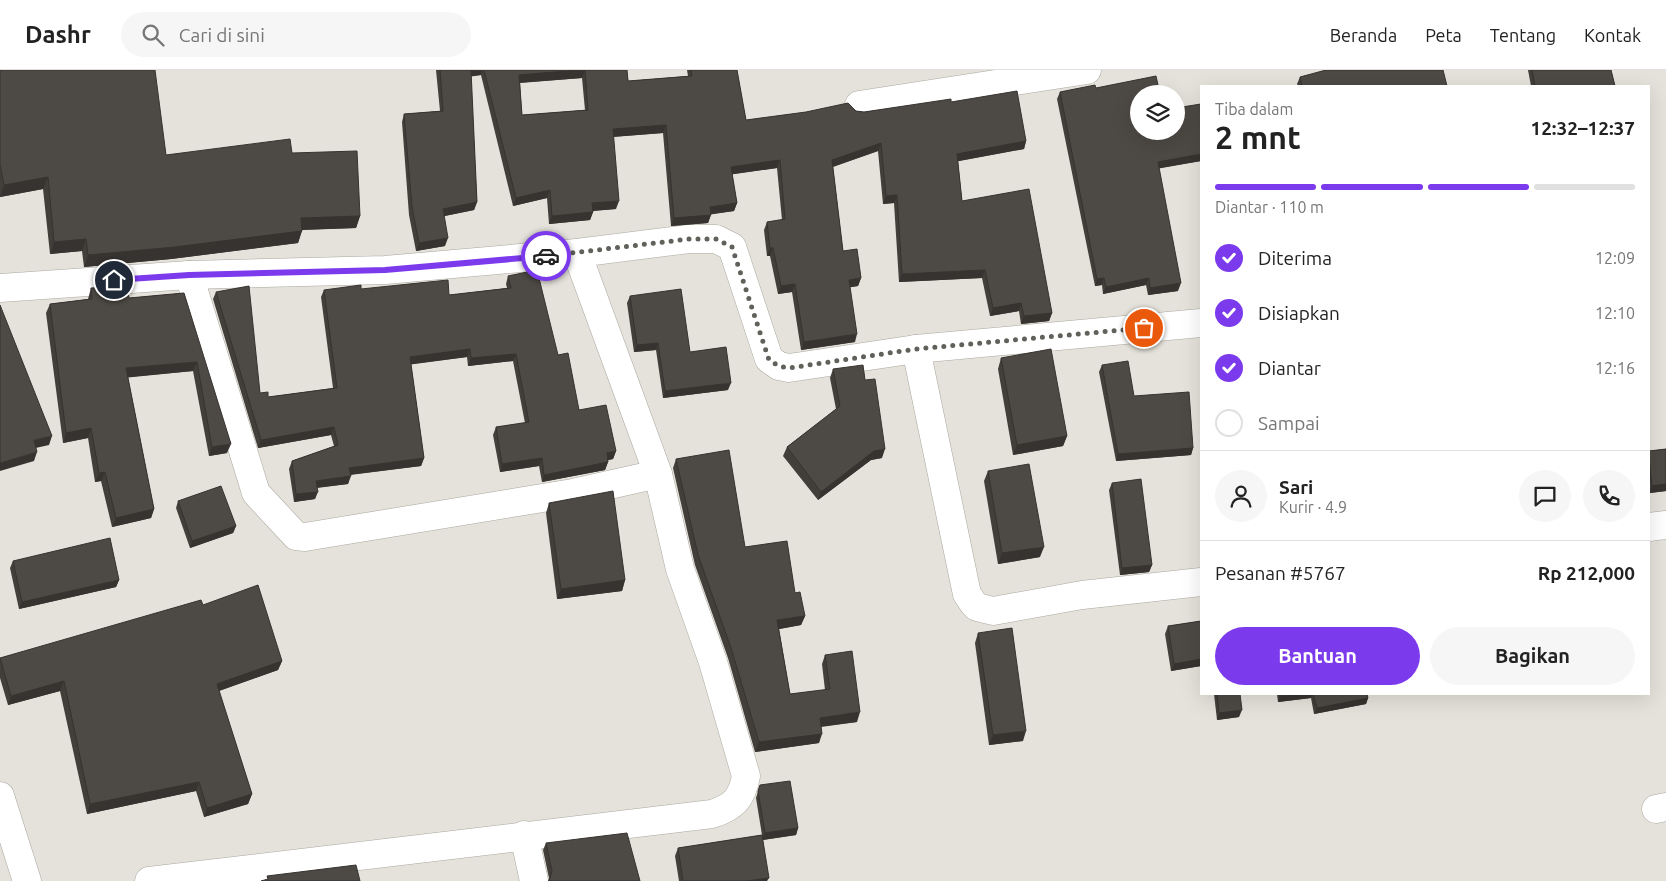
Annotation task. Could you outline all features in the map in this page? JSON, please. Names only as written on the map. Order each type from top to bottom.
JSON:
[{"type":"street","points":[[859,106],[1087,70]]},
{"type":"street","points":[[0,288],[189,275],[385,270],[577,253],[689,239],[716,239],[732,247],[769,360],[779,366],[789,368],[916,349],[1200,324]]},
{"type":"street","points":[[149,881],[712,814],[728,809],[738,800],[744,789],[746,776],[713,662],[680,569],[658,474],[577,253]]},
{"type":"street","points":[[189,275],[256,493],[296,536],[314,535],[573,493],[658,474]]},
{"type":"street","points":[[916,349],[967,594],[977,607],[993,611],[1082,595],[1200,582]]},
{"type":"street","points":[[1650,527],[1666,525]]},
{"type":"street","points":[[0,796],[27,881]]},
{"type":"street","points":[[524,835],[534,881]]},
{"type":"building","points":[[0,70],[155,70],[166,155],[290,139],[292,153],[357,151],[360,216],[301,218],[302,231],[175,247],[88,255],[86,239],[54,242],[48,177],[4,185],[0,165]]},
{"type":"building","points":[[440,70],[471,70],[477,202],[443,209],[448,238],[419,243],[412,207],[404,114],[443,111]]},
{"type":"building","points":[[484,70],[579,70],[519,75],[522,115],[588,110],[585,70],[627,70],[628,81],[692,76],[691,70],[737,70],[746,120],[806,112],[848,103],[856,111],[864,112],[951,99],[951,102],[1017,91],[1026,141],[957,154],[962,201],[1029,189],[1052,313],[1024,316],[1021,303],[993,308],[985,270],[902,274],[897,195],[886,196],[881,143],[832,160],[843,251],[857,249],[861,278],[849,280],[857,334],[804,342],[795,284],[781,286],[773,248],[770,248],[767,222],[785,219],[780,160],[731,167],[737,203],[710,207],[711,215],[674,218],[666,125],[613,129],[619,201],[592,203],[593,212],[552,216],[550,190],[516,198]]},
{"type":"building","points":[[1326,70],[1443,70],[1447,85],[1302,85],[1300,77]]},
{"type":"building","points":[[1532,70],[1611,70],[1615,85],[1535,85]]},
{"type":"building","points":[[1156,76],[1158,85],[1130,85],[1130,140],[1185,140],[1185,107],[1200,104],[1200,154],[1158,162],[1181,283],[1150,288],[1149,278],[1106,287],[1104,278],[1097,279],[1060,92],[1095,85],[1096,88]]},
{"type":"building","points":[[537,270],[558,355],[568,353],[579,410],[606,405],[616,451],[607,453],[608,462],[544,475],[542,458],[502,464],[496,427],[529,422],[516,354],[471,358],[470,349],[410,357],[424,458],[349,468],[351,476],[316,481],[318,492],[296,494],[292,461],[338,445],[334,427],[261,440],[216,292],[249,286],[260,393],[268,392],[268,397],[337,388],[324,290],[361,285],[361,289],[448,280],[449,295],[511,288],[508,276]]},
{"type":"building","points":[[127,286],[129,298],[184,293],[231,444],[212,447],[197,362],[126,368],[154,509],[116,518],[105,472],[99,473],[91,428],[66,433],[50,304],[92,299],[91,288]]},
{"type":"building","points":[[681,289],[690,352],[726,347],[731,383],[665,391],[658,343],[637,345],[630,296]]},
{"type":"building","points":[[0,305],[52,436],[34,440],[37,452],[0,463]]},
{"type":"building","points":[[1051,349],[1067,436],[1017,445],[1001,358]]},
{"type":"building","points":[[1128,361],[1134,396],[1189,392],[1193,448],[1118,454],[1102,365]]},
{"type":"building","points":[[863,365],[865,380],[875,379],[885,449],[874,451],[821,492],[787,447],[840,406],[833,369]]},
{"type":"building","points":[[1666,449],[1666,484],[1652,486],[1650,451]]},
{"type":"building","points":[[729,450],[745,547],[787,541],[795,593],[800,592],[805,616],[777,620],[790,694],[830,689],[825,655],[852,651],[860,712],[820,718],[822,734],[759,742],[731,648],[698,555],[676,459]]},
{"type":"building","points":[[1029,464],[1044,547],[1002,553],[988,471]]},
{"type":"building","points":[[1141,479],[1152,565],[1122,568],[1112,483]]},
{"type":"building","points":[[221,486],[236,526],[192,541],[178,501]]},
{"type":"building","points":[[613,491],[625,580],[561,589],[549,503]]},
{"type":"building","points":[[110,538],[119,580],[22,602],[13,561]]},
{"type":"building","points":[[258,585],[282,661],[217,684],[252,794],[207,808],[199,782],[90,804],[64,681],[11,696],[0,658],[201,600],[203,605]]},
{"type":"building","points":[[1200,621],[1200,659],[1174,664],[1168,626]]},
{"type":"building","points":[[1012,628],[1026,731],[993,735],[978,633]]},
{"type":"building","points":[[1217,695],[1240,695],[1242,710],[1219,713]]},
{"type":"building","points":[[1313,695],[1367,695],[1368,698],[1317,708]]},
{"type":"building","points":[[790,781],[798,828],[765,833],[758,791],[760,785]]},
{"type":"building","points":[[627,833],[640,881],[549,881],[552,871],[546,843]]},
{"type":"building","points":[[762,835],[769,878],[747,881],[683,881],[678,848]]},
{"type":"building","points":[[356,865],[360,881],[261,881],[268,879],[267,876]]},
{"type":"way so far","points":[[546,256],[689,239],[716,239],[732,247],[769,360],[779,366],[789,368],[916,349],[1144,328]]},
{"type":"route","points":[[114,280],[189,275],[385,270],[546,256]]}]
